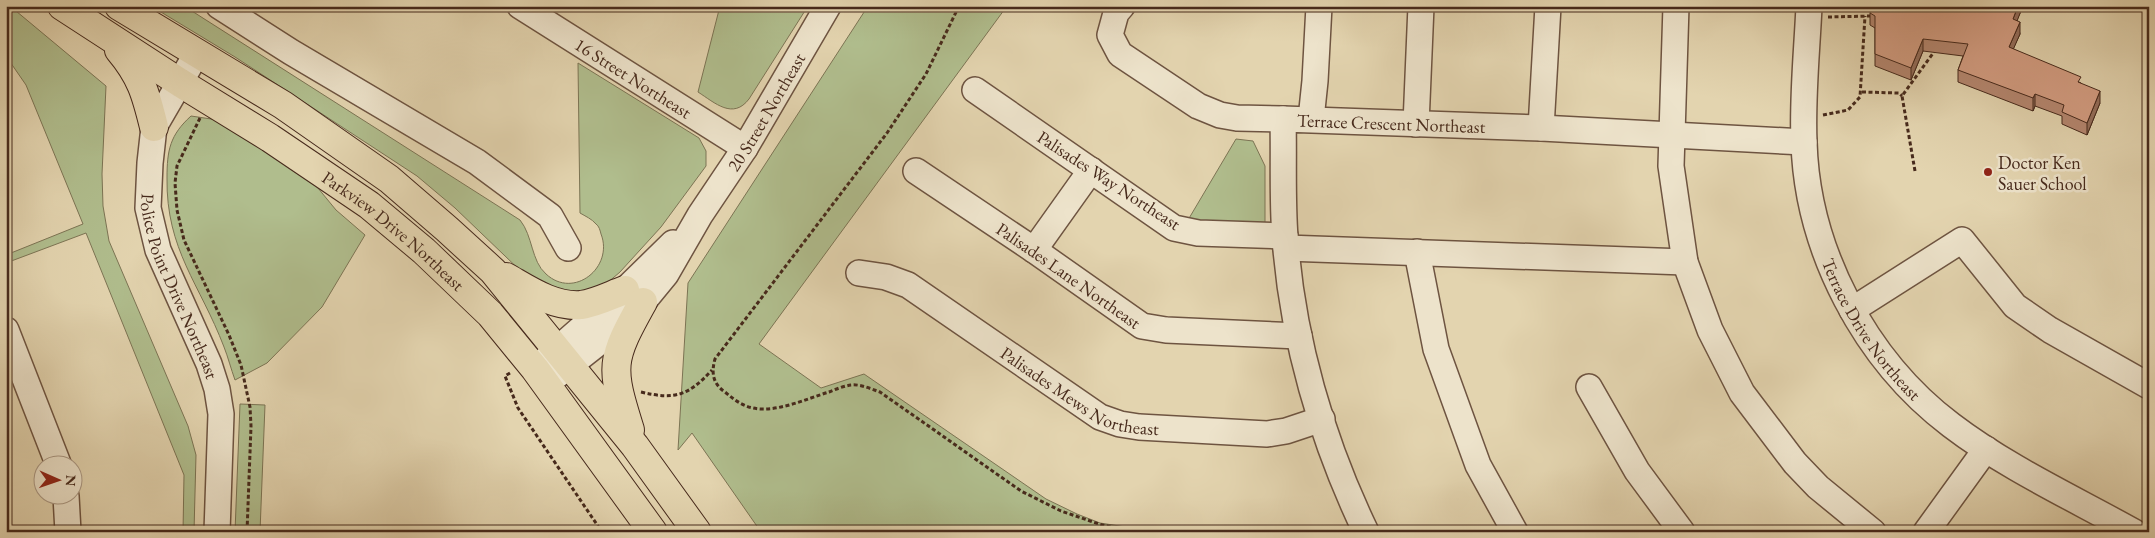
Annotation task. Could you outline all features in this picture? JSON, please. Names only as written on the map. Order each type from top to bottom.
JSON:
[{"type":"main road","name":"Parkview Drive Northeast","points":[[62,6],[106,36],[270,138],[368,205],[424,251],[490,314],[530,375],[653,532]]},
{"type":"main road","name":"Parkview Drive Northeast","points":[[119,6],[283,105],[389,179],[493,270],[635,446],[697,532]]},
{"type":"main road","points":[[106,36],[130,63],[143,84],[154,126]]},
{"type":"main road","points":[[493,270],[550,300],[567,304],[582,305],[634,296],[615,365],[616,383],[635,446]]},
{"type":"street","points":[[219,6],[291,52],[477,162],[550,216],[568,248]]},
{"type":"street","name":"16 Street Northeast","points":[[520,6],[745,148]]},
{"type":"street","name":"20 Street Northeast","points":[[530,375],[611,332],[634,296],[700,214],[745,148],[828,6]]},
{"type":"street","points":[[1122,6],[1111,26],[1110,35],[1120,54],[1198,106],[1220,115],[1251,120],[1283,119]]},
{"type":"street","points":[[1311,119],[1319,6]]},
{"type":"street","points":[[1416,124],[1421,6]]},
{"type":"street","points":[[1541,128],[1548,6]]},
{"type":"street","points":[[1676,6],[1671,166],[1685,262],[1710,330],[1748,400],[1795,463],[1818,487],[1873,532]]},
{"type":"street","name":"Terrace Drive Northeast","points":[[1818,12],[1804,142],[1812,206],[1821,240],[1834,277],[1852,310],[1887,360],[1918,395],[1950,425],[1986,450],[2134,532]]},
{"type":"street","name":"Police Point Drive Northeast","points":[[197,53],[154,126],[148,208],[158,250],[209,364],[217,389],[219,406],[217,532]]},
{"type":"street","name":"Palisades Way Northeast","points":[[975,90],[1174,228],[1198,233],[1285,242],[1417,252],[1685,262]]},
{"type":"street","name":"Terrace Crescent Northeast","points":[[1366,532],[1341,476],[1322,419],[1299,336],[1290,290],[1285,242],[1283,119],[1541,128],[1804,142]]},
{"type":"street","points":[[1034,250],[1091,170]]},
{"type":"street","name":"Palisades Lane Northeast","points":[[916,171],[1034,250],[1142,326],[1160,330],[1299,336]]},
{"type":"street","points":[[1852,310],[1962,240],[2015,306],[2050,330],[2149,386]]},
{"type":"street","points":[[1417,252],[1436,349],[1478,464],[1515,532]]},
{"type":"street","name":"Palisades Mews Northeast","points":[[859,273],[886,277],[908,285],[1100,416],[1120,424],[1139,428],[1268,434],[1286,431],[1322,419]]},
{"type":"street","points":[[6,330],[55,456]]},
{"type":"street","points":[[1589,388],[1637,471],[1682,532]]},
{"type":"street","points":[[1926,532],[1986,450]]},
{"type":"street","points":[[67,506],[68,532]]},
{"type":"path","points":[[638,392],[662,397],[686,393],[712,369],[719,354],[887,133],[926,74],[959,6]]},
{"type":"path","points":[[1818,12],[1870,16],[1874,6]]},
{"type":"path","points":[[1823,115],[1848,110],[1855,104],[1862,92],[1865,16]]},
{"type":"path","points":[[1915,171],[1902,96],[1934,52]]},
{"type":"path","points":[[1862,92],[1899,93],[1902,96]]},
{"type":"path","points":[[201,116],[177,166],[175,183],[177,210],[184,240],[230,335],[241,365],[250,408],[251,426],[247,532]]},
{"type":"path","points":[[712,369],[714,380],[722,391],[745,405],[754,408],[768,409],[852,385],[866,386],[880,392],[1021,491],[1061,511],[1130,532]]},
{"type":"path","points":[[530,375],[505,376],[518,408],[602,532]]},
{"type":"green space","points":[[6,6],[10,6],[106,86],[102,174],[103,206],[109,241],[188,426],[196,455],[194,532],[183,532],[184,475],[86,233],[6,263],[6,255],[83,224],[26,85],[6,56]]},
{"type":"green space","points":[[151,6],[184,6],[520,220],[541,269],[557,281],[568,283],[579,281],[589,276],[597,268],[602,258],[604,246],[598,226],[580,213],[578,63],[699,138],[706,151],[706,166],[661,227],[620,272],[599,290],[581,297],[529,279],[455,208],[417,176],[235,57]]},
{"type":"green space","points":[[720,6],[808,6],[749,99],[743,105],[730,109],[717,105],[698,92]]},
{"type":"green space","points":[[868,6],[1007,6],[759,344],[821,388],[864,374],[1046,499],[1100,523],[1126,527],[1270,532],[761,532],[692,433],[678,450],[688,283]]},
{"type":"green space","points":[[191,116],[218,120],[313,182],[336,210],[365,235],[322,307],[267,363],[235,380],[215,325],[178,247],[168,203],[169,151],[178,130]]},
{"type":"green space","points":[[1236,139],[1253,141],[1265,166],[1265,223],[1188,220]]},
{"type":"green space","points":[[240,404],[265,405],[260,532],[235,532]]},
{"type":"building","points":[[1873,6],[2018,6],[2013,19],[2020,22],[2009,47],[2081,77],[2078,82],[2100,91],[2087,123],[2062,112],[2064,105],[2035,94],[2033,98],[1958,70],[1968,44],[1923,39],[1911,68],[1875,54],[1875,16],[1870,13]]},
{"type":"place","name":"Doctor Ken Sauer School","points":[[1988,172]]}]
